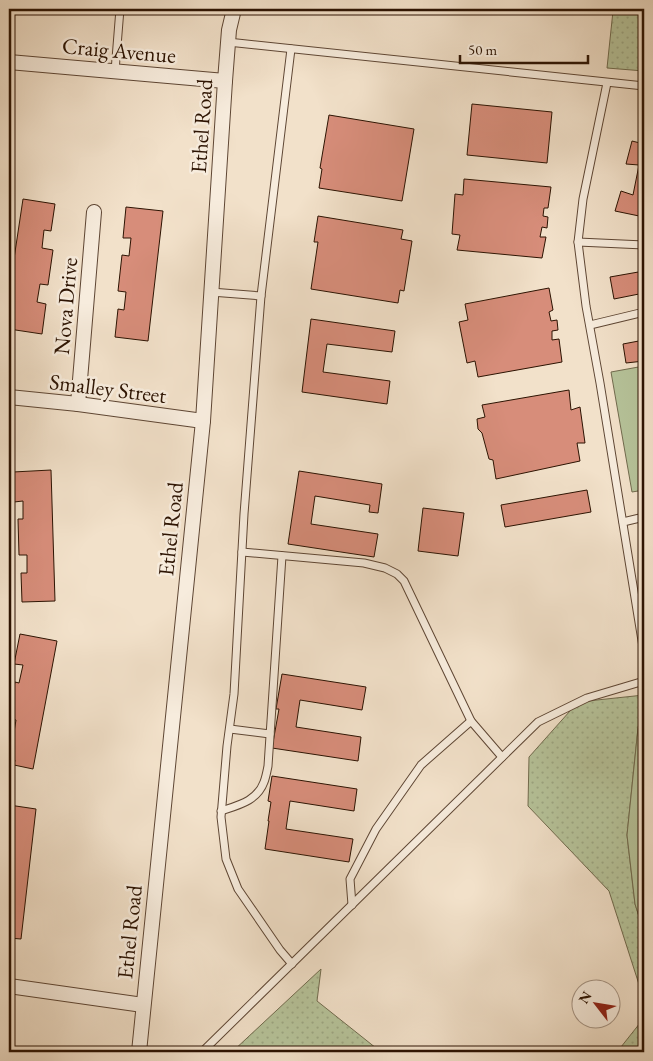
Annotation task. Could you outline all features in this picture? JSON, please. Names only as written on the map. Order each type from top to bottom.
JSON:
[{"type":"street","name":"Ethel Road","points":[[138,1052],[203,421],[225,81],[229,30],[234,9]]},
{"type":"street","name":"Craig Avenue","points":[[9,62],[225,81]]},
{"type":"street","name":"Nova Drive","points":[[78,404],[94,212]]},
{"type":"street","name":"Smalley Street","points":[[9,397],[78,404],[203,421]]},
{"type":"street","points":[[9,986],[144,1004]]},
{"type":"lane","points":[[115,71],[120,9]]},
{"type":"lane","points":[[228,42],[644,86]]},
{"type":"lane","points":[[291,49],[261,296],[242,552],[234,694],[221,817],[226,859],[238,889],[280,950],[292,964]]},
{"type":"lane","points":[[607,83],[583,198],[578,242],[644,653]]},
{"type":"lane","points":[[578,242],[644,245]]},
{"type":"lane","points":[[211,292],[261,296]]},
{"type":"lane","points":[[590,325],[644,312]]},
{"type":"lane","points":[[623,522],[644,517]]},
{"type":"lane","points":[[242,552],[364,563],[386,568],[397,574],[404,581],[471,721],[502,757]]},
{"type":"lane","points":[[221,811],[247,803],[258,793],[264,782],[268,766],[282,556]]},
{"type":"lane","points":[[202,1052],[538,722],[587,698],[644,681]]},
{"type":"lane","points":[[352,905],[350,879],[376,829],[421,765],[471,721]]},
{"type":"lane","points":[[230,730],[270,734]]},
{"type":"green space","points":[[613,11],[644,14],[644,71],[607,68]]},
{"type":"green space","points":[[644,366],[644,490],[632,492],[611,372]]},
{"type":"green space","points":[[644,695],[638,728],[627,835],[635,904],[644,932],[644,1000],[609,891],[528,806],[529,757],[578,702]]},
{"type":"green space","points":[[644,698],[644,932],[635,904],[627,835],[638,728]]},
{"type":"green space","points":[[321,969],[317,1001],[381,1052],[232,1052]]},
{"type":"green space","points":[[644,1018],[644,1052],[617,1052]]},
{"type":"building","points":[[472,104],[552,112],[547,163],[467,155]]},
{"type":"building","points":[[329,115],[414,129],[402,201],[319,188],[322,169],[320,168]]},
{"type":"building","points":[[632,141],[644,144],[644,217],[615,211],[621,191],[633,195],[639,165],[626,164]]},
{"type":"building","points":[[464,179],[551,187],[548,208],[544,208],[543,216],[548,217],[547,228],[542,227],[540,237],[546,237],[542,258],[457,250],[460,235],[452,234],[455,194],[463,195]]},
{"type":"building","points":[[23,199],[55,204],[51,231],[44,230],[42,248],[53,250],[48,285],[40,284],[37,302],[46,304],[42,334],[9,329],[9,292]]},
{"type":"building","points":[[126,207],[163,211],[148,341],[115,337],[118,309],[124,310],[126,292],[118,291],[122,255],[129,256],[131,238],[123,238]]},
{"type":"building","points":[[318,216],[403,230],[401,239],[412,241],[404,291],[400,290],[398,303],[311,289],[318,242],[314,242]]},
{"type":"building","points":[[644,271],[644,293],[614,299],[610,277]]},
{"type":"building","points":[[549,288],[553,310],[549,312],[551,321],[557,320],[558,330],[552,331],[552,340],[559,339],[562,362],[478,377],[475,361],[467,363],[459,322],[468,320],[465,304]]},
{"type":"building","points":[[311,319],[395,331],[392,352],[327,344],[323,372],[390,381],[387,404],[302,392]]},
{"type":"building","points":[[644,340],[644,361],[626,363],[623,344]]},
{"type":"building","points":[[569,390],[571,410],[580,407],[585,443],[577,443],[580,461],[496,479],[493,460],[489,459],[482,433],[478,429],[477,419],[485,417],[482,405]]},
{"type":"building","points":[[51,470],[55,601],[22,602],[21,573],[27,573],[27,555],[19,555],[18,519],[23,519],[23,501],[14,502],[13,472]]},
{"type":"building","points":[[299,471],[382,484],[378,513],[369,512],[370,505],[315,496],[311,524],[378,534],[374,557],[288,544]]},
{"type":"building","points":[[587,490],[591,512],[505,527],[501,505]]},
{"type":"building","points":[[423,508],[464,513],[458,556],[418,551]]},
{"type":"building","points":[[20,634],[57,641],[33,769],[14,765],[15,760],[9,759],[9,737],[13,738],[16,720],[9,718],[9,712],[15,682],[19,683],[23,665],[14,664]]},
{"type":"building","points":[[282,674],[366,687],[362,710],[300,700],[296,727],[361,737],[358,761],[272,748],[279,709],[276,709]]},
{"type":"building","points":[[272,776],[357,789],[354,811],[290,801],[286,829],[353,839],[349,862],[265,849],[271,802],[268,801]]},
{"type":"building","points":[[9,805],[36,809],[21,939],[9,938]]}]
